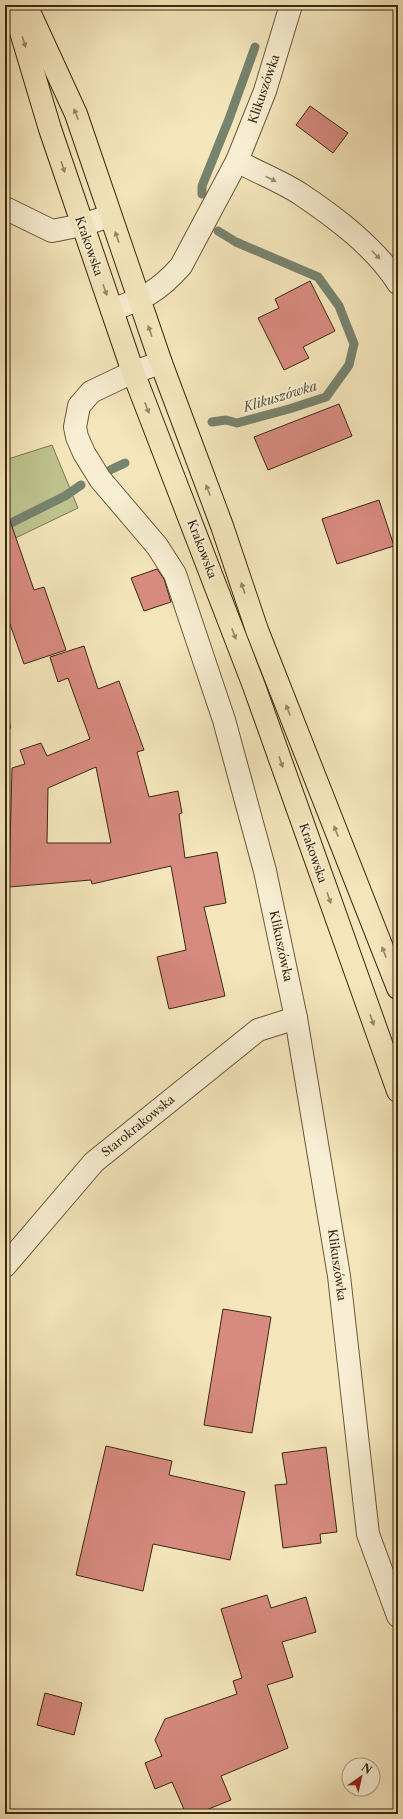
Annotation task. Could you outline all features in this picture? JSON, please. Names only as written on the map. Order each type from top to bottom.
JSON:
[{"type":"main road","name":"Krakowska","points":[[13,5],[50,129],[133,372],[254,686],[398,1091]]},
{"type":"main road","name":"Krakowska","points":[[26,5],[76,114],[161,363],[222,526],[257,630],[398,988]]},
{"type":"street","name":"Klikuszówka","points":[[112,310],[149,296],[165,283],[181,266],[236,162],[265,91],[291,5]]},
{"type":"street","points":[[236,162],[298,193],[311,202],[369,248],[386,266],[398,283]]},
{"type":"street","points":[[5,208],[52,231],[82,225],[110,216]]},
{"type":"street","name":"Klikuszówka","points":[[161,363],[133,372],[91,392],[79,406],[75,422],[77,437],[84,453],[100,479],[157,546],[175,574],[224,720],[265,871],[296,1018],[339,1276],[368,1534],[398,1616]]},
{"type":"street","name":"Starokrakowska","points":[[5,1266],[94,1162],[258,1030],[296,1018]]},
{"type":"green space","points":[[52,445],[78,508],[5,543],[5,460]]},
{"type":"green space","points":[[5,705],[11,728],[5,730]]},
{"type":"building","points":[[310,106],[348,133],[333,153],[296,125]]},
{"type":"building","points":[[310,281],[335,331],[303,347],[309,358],[284,370],[258,318],[279,308],[275,299]]},
{"type":"building","points":[[339,404],[352,436],[268,470],[254,437]]},
{"type":"building","points":[[379,500],[394,546],[337,564],[322,519]]},
{"type":"building","points":[[5,518],[9,518],[34,590],[44,587],[66,650],[24,664],[5,610]]},
{"type":"building","points":[[157,569],[164,579],[171,602],[144,611],[131,578]]},
{"type":"building","points":[[84,646],[98,689],[119,681],[144,750],[137,752],[149,797],[178,791],[182,813],[179,814],[185,858],[217,852],[226,903],[204,907],[225,996],[169,1009],[157,957],[186,950],[171,866],[92,884],[91,880],[9,887],[12,768],[25,764],[20,750],[41,743],[47,756],[90,739],[68,678],[58,682],[50,657]],"holes":[[[96,767],[111,843],[47,843],[48,788]]]},
{"type":"building","points":[[223,1309],[271,1317],[252,1433],[204,1425]]},
{"type":"building","points":[[106,1446],[172,1461],[169,1475],[245,1492],[230,1560],[153,1544],[143,1591],[76,1575]]},
{"type":"building","points":[[326,1447],[337,1532],[320,1534],[321,1543],[283,1548],[275,1485],[287,1484],[282,1453]]},
{"type":"building","points":[[267,1595],[271,1608],[306,1597],[316,1632],[282,1642],[293,1677],[267,1685],[288,1748],[221,1776],[231,1800],[196,1814],[186,1814],[172,1782],[155,1789],[145,1763],[162,1756],[155,1740],[165,1719],[237,1694],[233,1681],[242,1678],[221,1609]]},
{"type":"building","points":[[45,1693],[82,1703],[74,1735],[37,1725]]},
{"type":"waterway","name":"Klikuszówka","points":[[202,194],[202,186],[229,119],[255,47]]},
{"type":"waterway","name":"Klikuszówka","points":[[212,422],[226,420],[237,423],[326,397],[349,365],[354,344],[339,306],[318,277],[236,242],[218,231]]},
{"type":"waterway","name":"Klikuszówka","points":[[110,470],[125,463]]},
{"type":"waterway","name":"Klikuszówka","points":[[5,526],[65,496],[81,485]]}]
